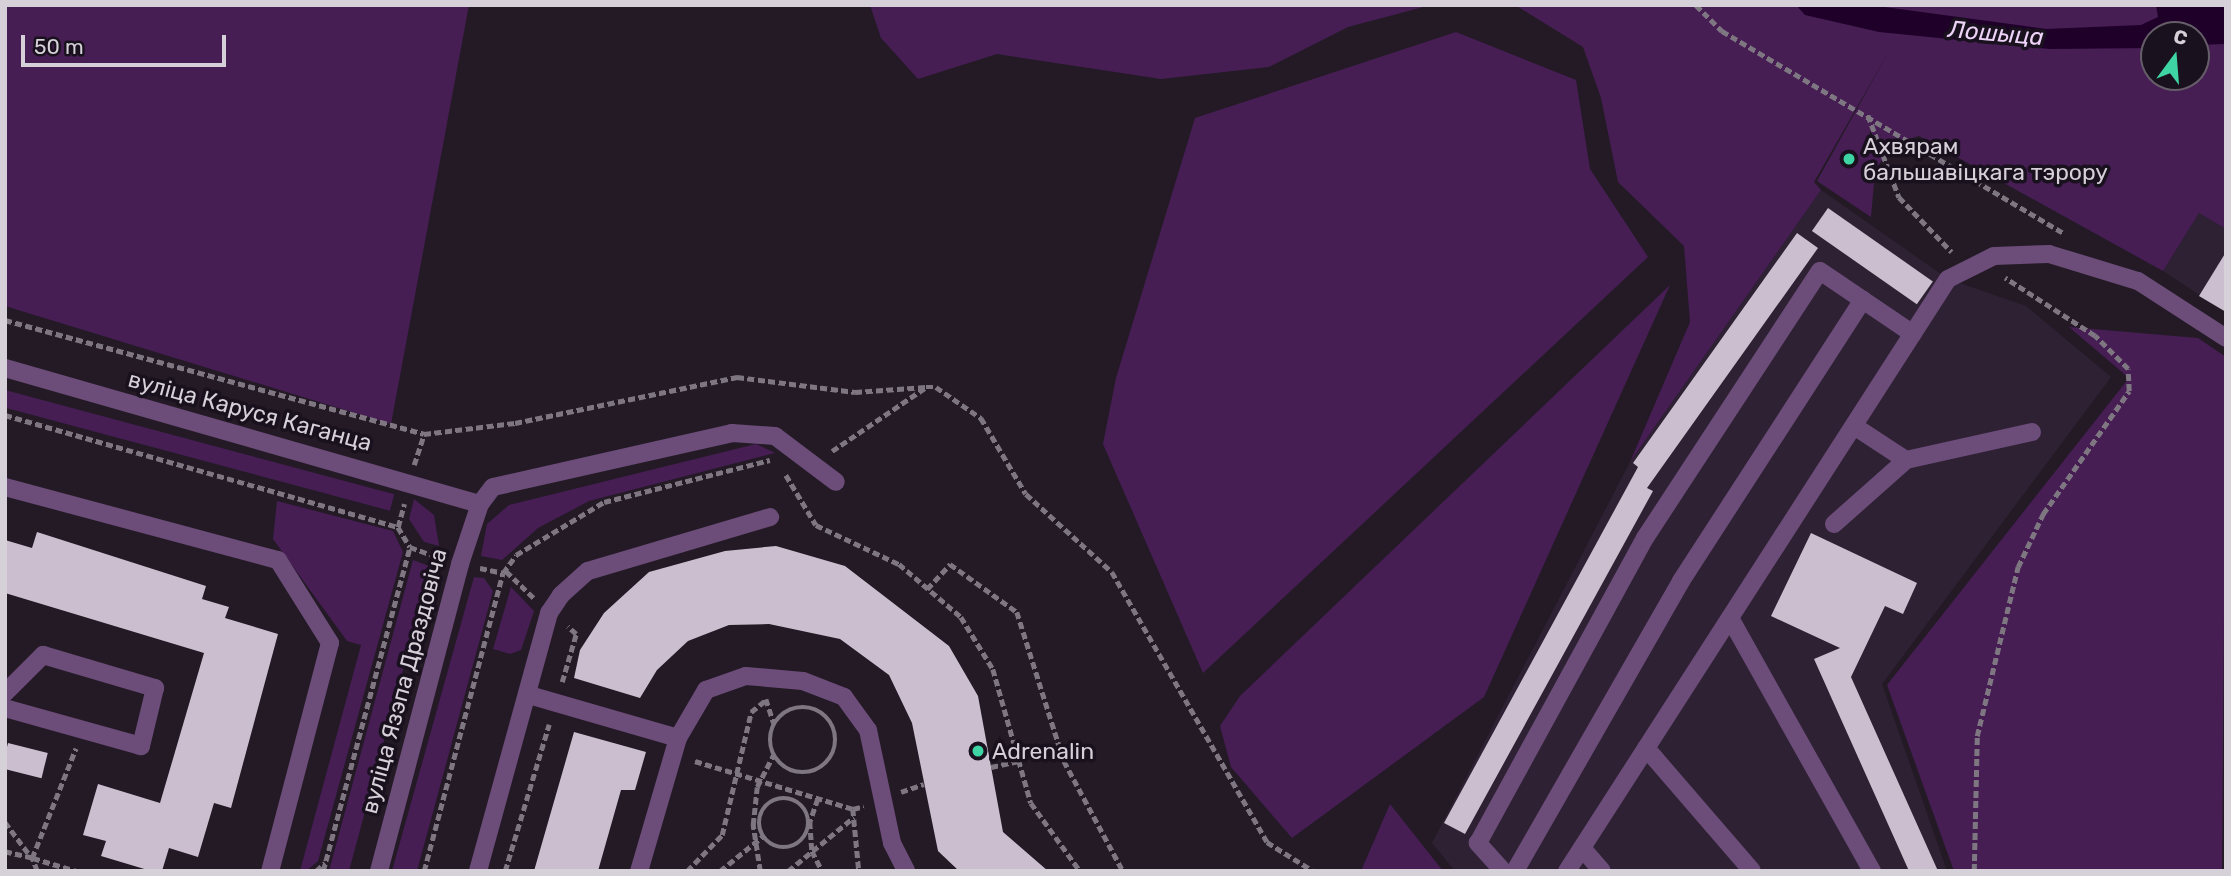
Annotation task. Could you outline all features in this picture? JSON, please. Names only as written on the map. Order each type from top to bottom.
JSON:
[{"type":"street","points":[[1567,871],[1948,279],[1994,256],[2049,254],[2138,281],[2226,338]]},
{"type":"street","points":[[1503,871],[1478,843],[1645,538],[1820,271],[1913,334]]},
{"type":"street","points":[[1515,871],[1681,581],[1863,299]]},
{"type":"street","name":"вуліца Каруся Каганца","points":[[5,368],[480,505]]},
{"type":"street","points":[[1854,426],[1906,460]]},
{"type":"street","points":[[1834,524],[1906,460],[2032,432]]},
{"type":"street","points":[[480,505],[494,487],[732,433],[775,436],[836,482]]},
{"type":"street","points":[[5,487],[278,560],[330,643],[270,871]]},
{"type":"street","name":"вуліца Язэпа Драздовіча","points":[[379,871],[480,505]]},
{"type":"street","points":[[478,871],[529,695],[549,613],[588,571],[770,517]]},
{"type":"street","points":[[1730,618],[1872,871]]},
{"type":"street","points":[[5,693],[43,655],[155,688],[141,746],[5,708]]},
{"type":"street","points":[[639,871],[678,738],[706,690],[746,676],[803,681],[844,697],[868,730],[892,843],[906,871]]},
{"type":"street","points":[[529,695],[678,738]]},
{"type":"street","points":[[1647,748],[1752,871]]},
{"type":"street","points":[[1582,848],[1602,871]]},
{"type":"path","points":[[1696,5],[1722,31],[1868,115],[2069,237]]},
{"type":"path","points":[[1868,115],[1899,197],[1968,268],[2033,291],[2095,336],[2128,369],[2129,391],[2043,513],[2018,567],[1977,736],[1974,871]]},
{"type":"path","points":[[5,320],[424,434],[515,422],[737,377],[855,392],[936,387],[981,418],[1026,494],[1112,572],[1267,842],[1313,871]]},
{"type":"path","points":[[813,464],[926,387]]},
{"type":"path","points":[[5,415],[398,527],[410,547],[323,871]]},
{"type":"path","points":[[424,871],[503,573],[544,533],[604,502],[770,460],[782,466],[816,525],[899,564],[961,617],[993,669],[1031,803],[1080,871]]},
{"type":"path","points":[[928,589],[950,564],[1017,612],[1064,761],[1123,871]]},
{"type":"path","points":[[687,871],[722,835],[751,712],[766,700]]},
{"type":"path","points":[[760,871],[755,843],[760,781],[773,754],[770,734],[790,709],[821,712],[835,730],[834,752],[820,769],[788,770],[773,754]]},
{"type":"path","points":[[32,858],[83,730]]},
{"type":"path","points":[[678,738],[691,760],[853,810],[859,871]]},
{"type":"path","points":[[991,767],[1019,761]]},
{"type":"path","points":[[818,799],[810,822],[792,846],[775,846],[763,836],[761,812],[780,798],[802,806],[810,822],[812,851],[822,871]]},
{"type":"path","points":[[788,871],[854,817]]},
{"type":"path","points":[[5,822],[32,858],[37,871]]},
{"type":"path","points":[[720,871],[763,836]]},
{"type":"path","points":[[5,852],[76,871]]},
{"type":"path","points":[[316,871],[326,863]]},
{"type":"shaded area","points":[[5,5],[469,5],[391,424],[5,306]]},
{"type":"shaded area","points":[[870,5],[1431,5],[1348,27],[1269,67],[1161,79],[997,54],[918,79],[881,38]]},
{"type":"shaded area","points":[[1515,5],[2226,5],[2226,229],[2199,213],[2163,271],[1919,136],[1892,144],[1875,171],[1871,217],[1817,181],[1888,53],[1814,182],[1821,190],[1630,462],[1690,322],[1684,246],[1618,182],[1601,98],[1583,47]]},
{"type":"shaded area","points":[[1456,32],[1576,80],[1590,169],[1648,257],[1203,673],[1103,444],[1116,378],[1195,118]]},
{"type":"shaded area","points":[[1821,190],[1948,279],[2026,306],[2111,377],[1882,684],[1947,871],[1455,871],[1432,843],[1630,462]]},
{"type":"shaded area","points":[[2199,213],[2226,229],[2221,309],[2163,271]]},
{"type":"shaded area","points":[[1670,285],[1484,697],[1292,838],[1231,767],[1220,726],[1240,696]]},
{"type":"shaded area","points":[[2069,327],[2198,338],[2226,357],[2222,871],[1954,871],[1887,685],[2129,378]]},
{"type":"shaded area","points":[[5,390],[394,494],[390,511],[5,408]]},
{"type":"shaded area","points":[[756,444],[775,453],[589,501],[538,528],[502,560],[481,556],[487,524],[509,505]]},
{"type":"shaded area","points":[[414,499],[434,515],[439,546],[424,542],[409,519]]},
{"type":"shaded area","points":[[277,501],[393,531],[403,552],[318,861],[306,871],[300,871],[361,645],[347,641],[273,539]]},
{"type":"shaded area","points":[[413,560],[429,566],[428,577],[349,871],[329,871]]},
{"type":"shaded area","points":[[474,577],[484,578],[493,591],[417,871],[392,871]]},
{"type":"shaded area","points":[[511,587],[534,611],[521,650],[510,654],[493,649]]},
{"type":"shaded area","points":[[1390,804],[1443,871],[1361,871]]},
{"type":"water","name":"Лошыца","points":[[1796,5],[1870,5],[2046,29],[2140,25],[2140,48],[2050,49],[1879,32],[1805,15]]},
{"type":"water","points":[[2156,5],[2226,5],[2226,44],[2210,45],[2210,21],[2150,21],[2158,17]]},
{"type":"building","points":[[1828,208],[1933,281],[1917,304],[1812,231]]},
{"type":"building","points":[[1797,233],[1818,248],[1647,488],[1653,491],[1465,834],[1444,823],[1638,467],[1633,463]]},
{"type":"building","points":[[2226,252],[2226,312],[2199,296]]},
{"type":"building","points":[[37,532],[206,586],[202,599],[229,607],[225,618],[278,634],[231,808],[214,803],[198,857],[169,848],[162,871],[151,871],[101,856],[106,841],[83,835],[98,784],[160,803],[204,653],[5,593],[5,540],[32,548]]},
{"type":"building","points":[[1811,533],[1917,583],[1903,614],[1885,606],[1851,677],[1938,871],[1909,871],[1814,659],[1840,648],[1771,616]]},
{"type":"building","points":[[776,546],[845,566],[949,646],[978,696],[1003,832],[1048,871],[959,871],[938,851],[912,723],[889,675],[840,639],[769,624],[729,625],[688,641],[657,670],[640,698],[574,678],[580,650],[604,613],[649,572],[725,551]]},
{"type":"building","points":[[574,732],[646,752],[635,790],[621,790],[598,871],[534,871]]},
{"type":"building","points":[[8,743],[48,753],[41,778],[5,769]]},
{"type":"place","name":"Ахвярам бальшавіцкага тэрору","points":[[1849,159]]},
{"type":"place","name":"Adrenalin","points":[[978,751]]}]
